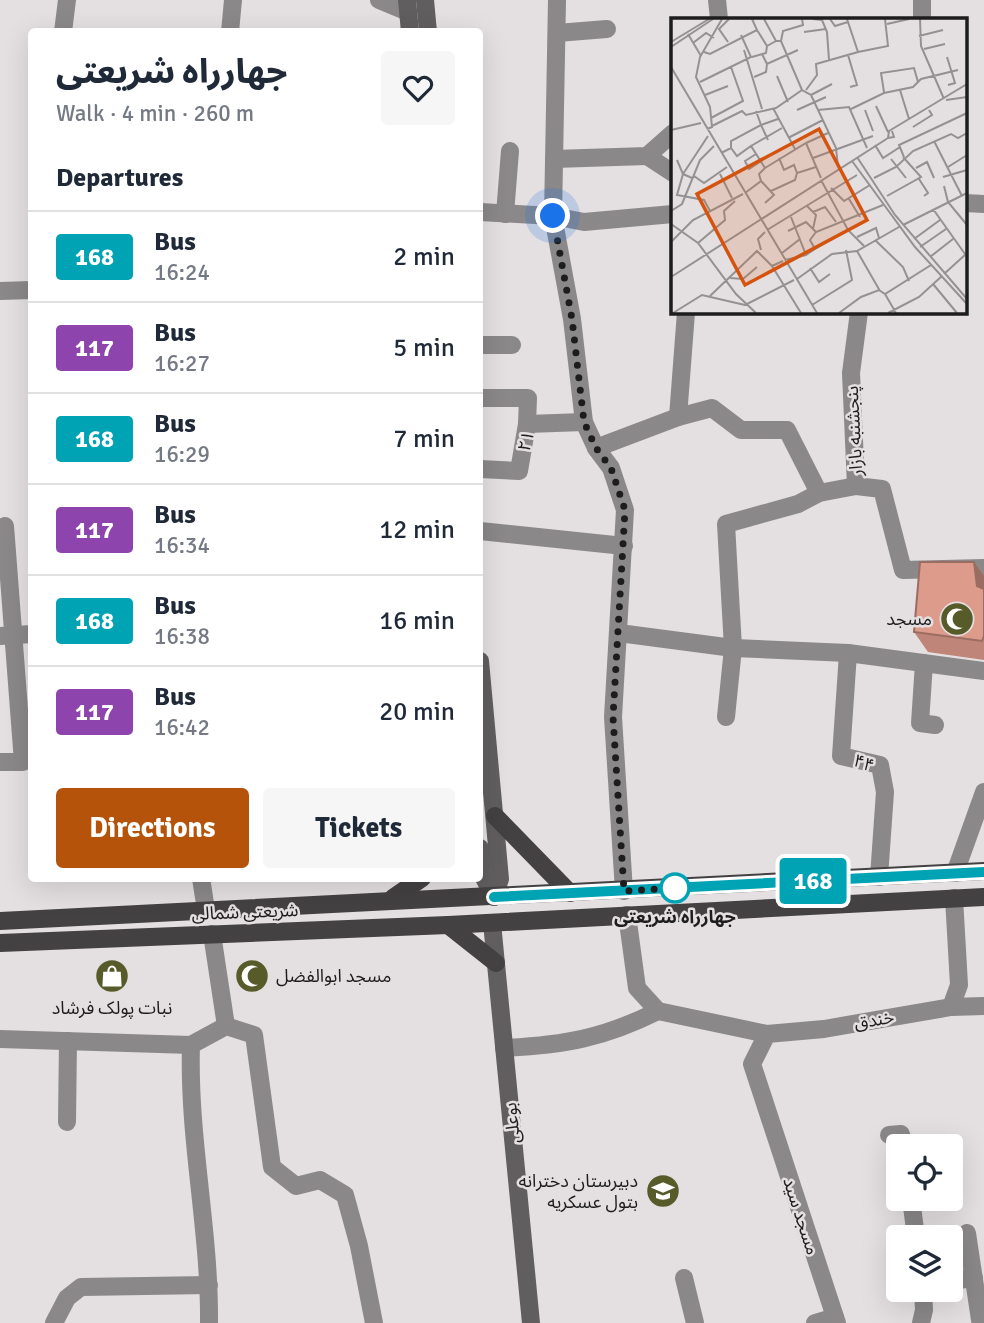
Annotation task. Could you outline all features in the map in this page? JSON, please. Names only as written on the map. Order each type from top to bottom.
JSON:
[{"type":"main road","points":[[425,0],[428,28]]},
{"type":"main road","points":[[408,6],[410,28]]},
{"type":"main road","points":[[483,692],[500,879],[494,897],[492,922]]},
{"type":"main road","points":[[495,816],[570,893]]},
{"type":"main road","name":"شریعتی شمالی","points":[[0,921],[984,872]]},
{"type":"main road","points":[[483,876],[494,897]]},
{"type":"main road","points":[[389,901],[416,882]]},
{"type":"main road","name":"شریعتی شمالی","points":[[0,943],[448,925],[984,897]]},
{"type":"main road","name":"بوعلی","points":[[492,922],[531,1323]]},
{"type":"main road","points":[[448,925],[496,963]]},
{"type":"street","points":[[64,28],[67,0]]},
{"type":"street","points":[[230,28],[233,0]]},
{"type":"street","points":[[379,0],[408,6]]},
{"type":"street","points":[[557,0],[553,216],[572,319],[584,422],[596,448],[611,468],[625,510],[613,717],[624,891]]},
{"type":"street","points":[[717,0],[719,18]]},
{"type":"street","points":[[922,0],[922,18]]},
{"type":"street","points":[[557,33],[607,29]]},
{"type":"street","points":[[647,156],[671,135]]},
{"type":"street","points":[[505,214],[510,151]]},
{"type":"street","points":[[554,159],[647,156],[671,172]]},
{"type":"street","points":[[483,212],[553,216],[584,222],[671,214]]},
{"type":"street","points":[[0,291],[28,290]]},
{"type":"street","points":[[678,417],[686,313]]},
{"type":"street","name":"پنجشنبه بازار","points":[[859,313],[851,373],[856,486],[882,489],[902,570],[984,568]]},
{"type":"street","points":[[483,345],[512,345]]},
{"type":"street","points":[[483,398],[528,398],[527,424]]},
{"type":"street","points":[[596,448],[678,417],[712,408],[741,430],[788,430],[819,493]]},
{"type":"street","name":"۲۱","points":[[483,470],[519,471],[527,424],[584,422]]},
{"type":"street","points":[[726,717],[733,648],[726,524],[798,504],[819,493],[856,486]]},
{"type":"street","points":[[0,762],[23,762],[16,635],[5,526]]},
{"type":"street","points":[[483,531],[624,546]]},
{"type":"street","points":[[619,633],[733,648],[848,653],[984,671]]},
{"type":"street","name":"۴۴","points":[[848,653],[841,756],[880,765],[885,792],[879,877]]},
{"type":"street","points":[[924,663],[920,723],[935,725]]},
{"type":"street","points":[[955,873],[984,792]]},
{"type":"street","points":[[202,882],[206,910]]},
{"type":"street","points":[[951,1007],[959,985],[954,898]]},
{"type":"street","points":[[505,1048],[556,1046],[606,1034],[658,1010],[637,988],[627,915]]},
{"type":"street","points":[[212,934],[226,1026]]},
{"type":"street","name":"خندق","points":[[658,1010],[768,1034],[824,1029],[951,1007],[984,1006]]},
{"type":"street","points":[[0,1039],[191,1045],[226,1026],[254,1035],[272,1167],[296,1186],[320,1180],[345,1195],[359,1246],[374,1323]]},
{"type":"street","name":"مسجد سید","points":[[768,1034],[751,1064],[836,1320]]},
{"type":"street","points":[[67,1122],[68,1041]]},
{"type":"street","points":[[191,1045],[190,1087],[209,1285],[209,1323]]},
{"type":"street","points":[[967,1233],[980,1320]]},
{"type":"street","points":[[684,1278],[695,1323]]},
{"type":"street","points":[[963,1279],[974,1278]]},
{"type":"street","points":[[54,1323],[66,1298],[81,1287],[209,1285]]},
{"type":"street","points":[[921,1323],[924,1302]]},
{"type":"street","points":[[815,1323],[836,1320]]},
{"type":"building","points":[[920,562],[974,562],[977,586],[984,589],[982,641],[914,632]]},
{"type":"bus line","name":"168","points":[[494,897],[984,872]]},
{"type":"place","name":"مسجد","points":[[957,619]]},
{"type":"place","name":"جهارراه شریعتی","points":[[675,888]]},
{"type":"place","name":"نبات پولک فرشاد","points":[[112,976]]},
{"type":"place","name":"مسجد ابوالفضل","points":[[252,976]]},
{"type":"place","name":"دبیرستان دخترانه بتول عسکریه","points":[[663,1191]]},
{"type":"route","points":[[553,216],[572,319],[584,422],[596,448],[611,468],[625,510],[613,717],[624,891],[675,888]]}]
